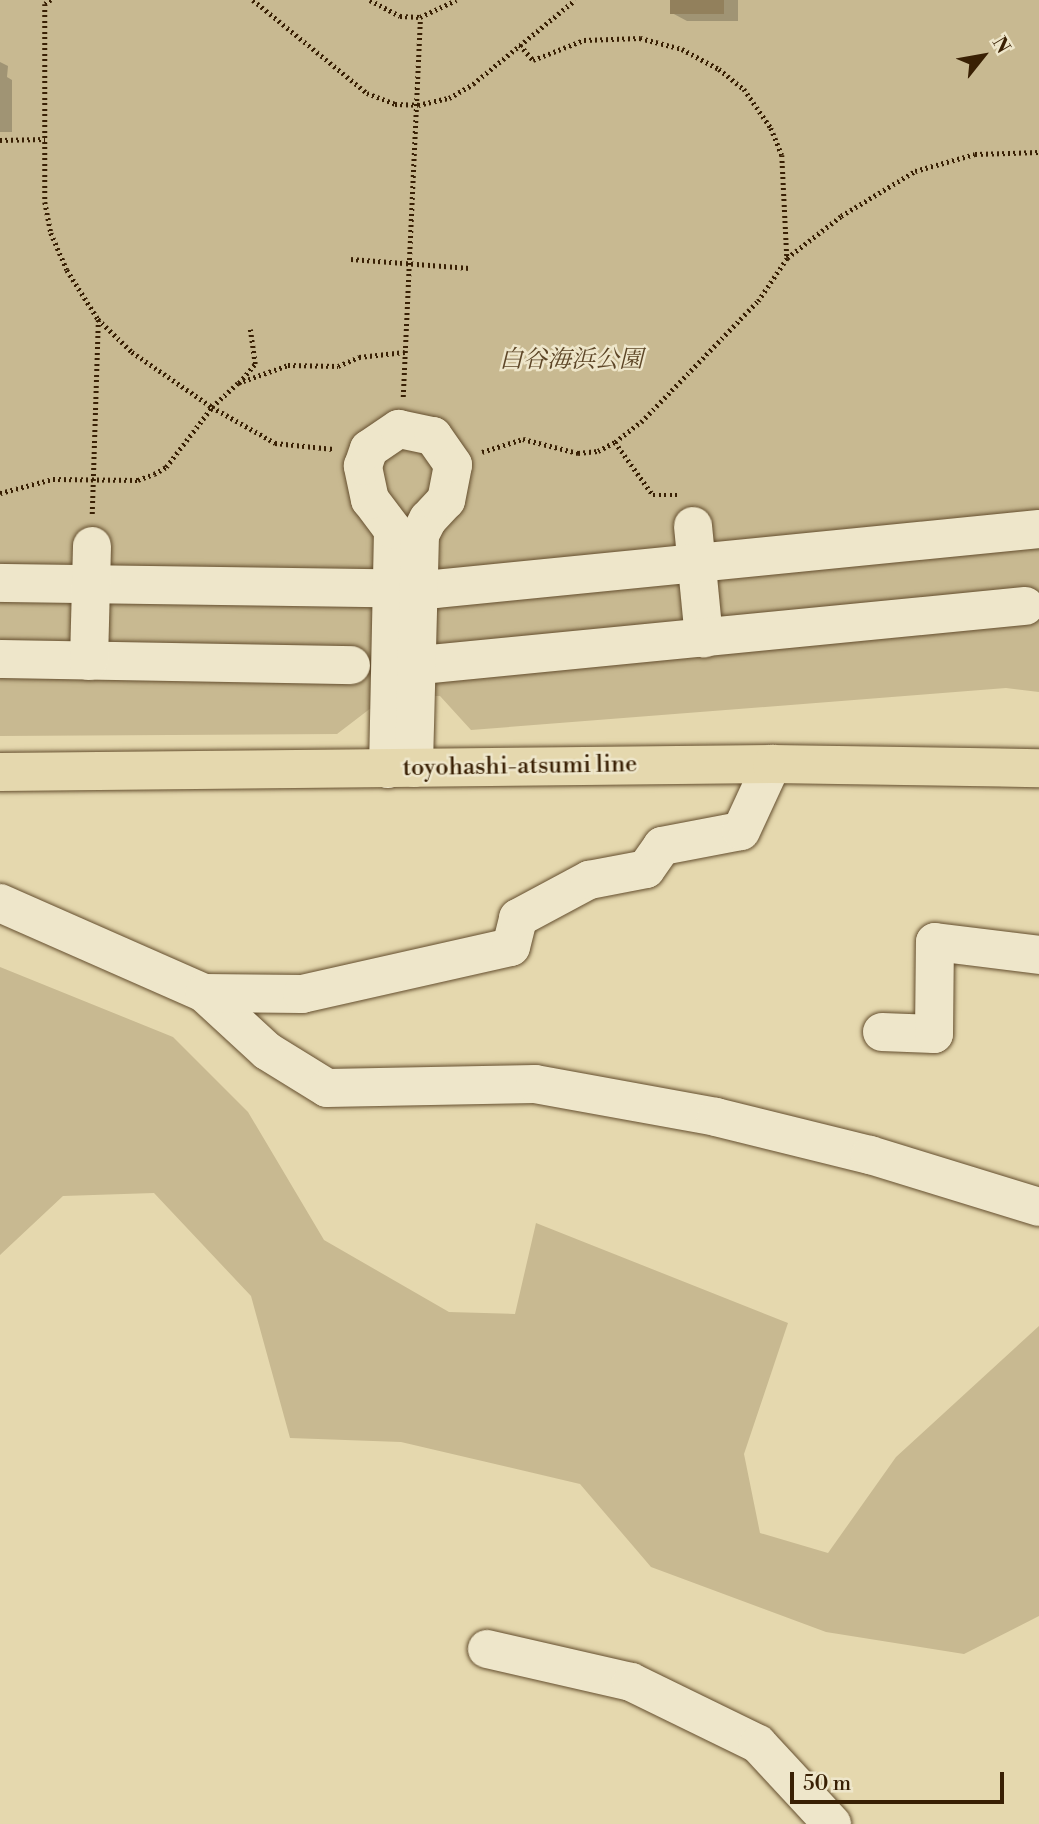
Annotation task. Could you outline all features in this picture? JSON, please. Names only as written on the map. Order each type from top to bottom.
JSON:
[{"type":"main road","name":"toyohashi-atsumi line","points":[[0,772],[772,764],[1039,768]]},
{"type":"street","points":[[693,526],[704,638]]},
{"type":"street","points":[[0,583],[405,588],[1039,529]]},
{"type":"street","points":[[89,661],[92,546]]},
{"type":"street","points":[[401,769],[405,588]]},
{"type":"street","points":[[431,664],[1025,606]]},
{"type":"street","points":[[0,659],[351,665]]},
{"type":"street","points":[[204,993],[302,994],[511,947],[518,918],[589,880],[646,869],[662,846],[741,831],[772,764]]},
{"type":"street","points":[[0,903],[204,993],[267,1051],[327,1088],[535,1084],[793,1136],[978,1185],[1039,1207]]},
{"type":"street","points":[[882,1032],[934,1034],[935,942],[1039,956]]},
{"type":"street","points":[[487,1649],[631,1682],[758,1744],[832,1824]]},
{"type":"path","points":[[51,0],[45,4],[45,139],[51,233],[67,270],[98,319],[132,352],[212,407],[275,443],[339,450]]},
{"type":"path","points":[[253,0],[367,93],[395,104],[418,105],[449,98],[575,0]]},
{"type":"path","points":[[370,0],[400,16],[420,17],[456,0]]},
{"type":"path","points":[[403,398],[420,17]]},
{"type":"path","points":[[520,45],[533,60],[584,40],[640,38],[682,48],[719,69],[744,89],[771,128],[782,155],[787,258]]},
{"type":"path","points":[[0,139],[45,139]]},
{"type":"path","points":[[476,456],[497,444],[523,439],[578,453],[598,451],[615,442],[641,422],[758,301],[787,258],[841,216],[915,171],[975,154],[1039,152]]},
{"type":"path","points":[[351,259],[470,268]]},
{"type":"path","points":[[92,546],[98,319]]},
{"type":"path","points":[[0,493],[53,479],[138,480],[166,467],[212,407],[256,364],[250,329]]},
{"type":"path","points":[[238,383],[288,365],[338,366],[359,357],[405,352]]},
{"type":"path","points":[[615,442],[653,495],[690,495],[693,526]]},
{"type":"green space","name":"白谷海浜公園","points":[[0,0],[1039,0],[1039,692],[1006,688],[471,730],[440,696],[430,696],[371,708],[337,734],[0,736]]},
{"type":"green space","points":[[0,967],[173,1037],[248,1112],[324,1240],[449,1312],[515,1314],[536,1223],[788,1323],[744,1454],[760,1533],[828,1553],[896,1457],[1039,1326],[1039,1616],[964,1654],[826,1632],[651,1567],[580,1484],[401,1442],[290,1438],[251,1296],[154,1193],[63,1196],[0,1255]]},
{"type":"building","points":[[670,0],[724,0],[724,14],[670,14]]}]
